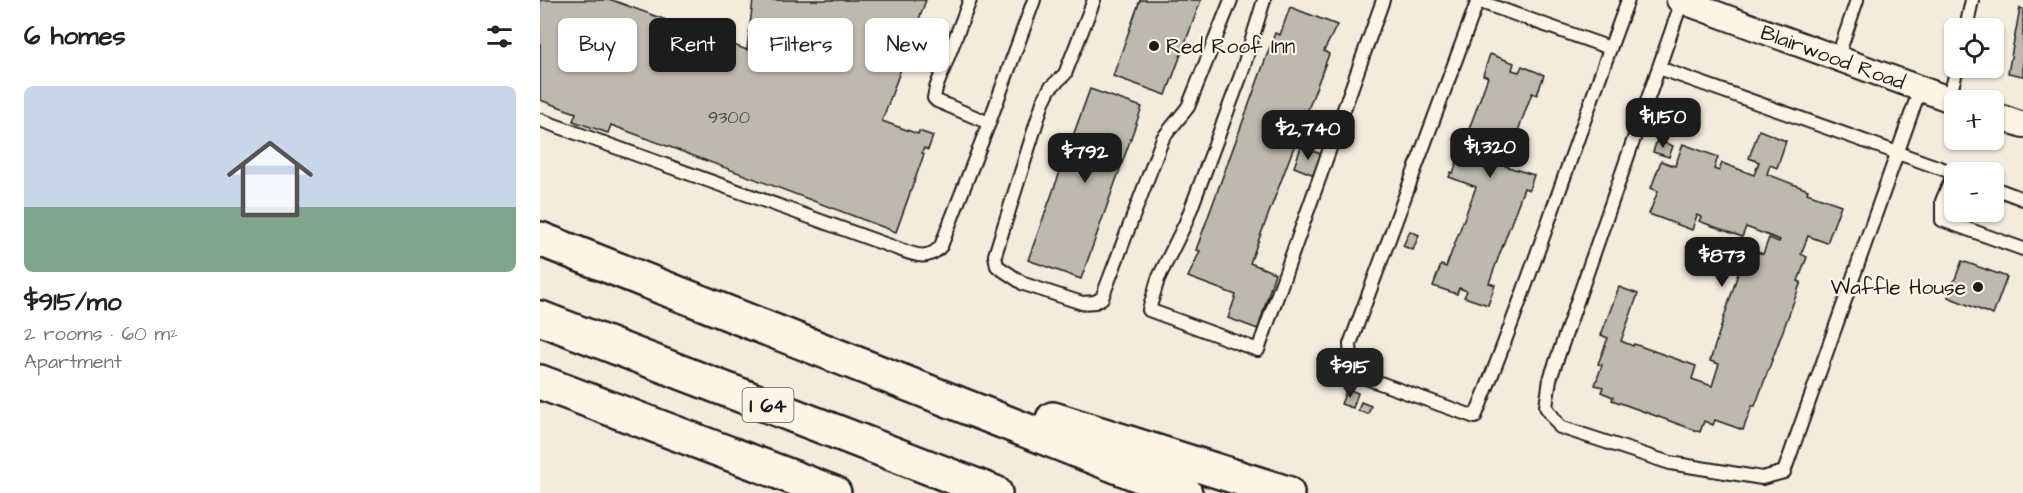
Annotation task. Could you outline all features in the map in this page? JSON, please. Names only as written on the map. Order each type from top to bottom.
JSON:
[{"type":"highway","points":[[540,239],[1185,493]]},
{"type":"highway","name":"I 64","points":[[540,318],[995,493]]},
{"type":"highway","points":[[754,325],[1287,493]]},
{"type":"highway","points":[[540,382],[834,493]]},
{"type":"street","name":"Blairwood Road","points":[[1680,1],[1944,97]]},
{"type":"street","points":[[2004,119],[2023,126]]},
{"type":"lane","points":[[970,0],[934,98],[936,101],[989,123]]},
{"type":"lane","points":[[540,120],[882,243],[928,256],[935,253],[941,246],[1034,0]]},
{"type":"lane","points":[[1094,0],[1065,74],[1050,88],[1043,102],[995,255],[997,266],[1024,284],[1082,303],[1095,302],[1102,298],[1163,138],[1188,107],[1231,0]]},
{"type":"lane","points":[[1264,0],[1241,75],[1186,222],[1158,279],[1149,310],[1258,350],[1382,0]]},
{"type":"lane","points":[[1610,48],[1478,0],[1350,344],[1352,373],[1475,417],[1510,330],[1581,126],[1628,0]]},
{"type":"lane","points":[[1837,59],[1857,0]]},
{"type":"lane","points":[[1968,18],[1972,0]]},
{"type":"lane","points":[[1680,1],[1659,68],[1550,379],[1546,407],[1560,427],[1670,463],[1762,478],[1784,472],[1920,89]]},
{"type":"lane","points":[[1659,68],[1944,169]]},
{"type":"lane","points":[[2004,192],[2023,199]]},
{"type":"lane","points":[[1944,196],[1942,220],[1944,221]]},
{"type":"lane","points":[[1948,222],[2023,249]]},
{"type":"building","points":[[540,0],[612,0],[661,18],[649,18],[649,72],[736,72],[736,46],[747,50],[748,42],[748,72],[853,72],[853,18],[751,18],[753,0],[926,0],[919,18],[865,18],[865,72],[900,72],[882,121],[918,134],[919,131],[933,136],[928,150],[924,148],[922,153],[924,154],[896,232],[611,125],[608,133],[573,121],[576,113],[540,100]]},
{"type":"building","name":"Red Roof Inn","points":[[1140,0],[1201,0],[1166,95],[1113,76]]},
{"type":"building","points":[[1290,7],[1337,25],[1324,51],[1329,54],[1250,263],[1275,273],[1258,329],[1228,318],[1236,295],[1188,277],[1200,251],[1196,250],[1275,33],[1280,35]]},
{"type":"building","points":[[2020,8],[2023,9],[2023,76],[2008,73]]},
{"type":"building","points":[[1490,54],[1514,63],[1512,70],[1519,72],[1522,66],[1544,75],[1537,95],[1532,93],[1505,166],[1534,175],[1529,190],[1524,188],[1489,283],[1495,285],[1488,305],[1464,297],[1467,291],[1459,288],[1457,294],[1433,286],[1441,265],[1446,267],[1476,187],[1449,177],[1451,172],[1453,173],[1488,77],[1483,75]]},
{"type":"building","points":[[1090,89],[1142,107],[1081,279],[1028,260]]},
{"type":"building","points":[[1759,130],[1786,141],[1777,168],[1770,165],[1767,174],[1808,190],[1807,193],[1841,205],[1827,243],[1808,236],[1801,254],[1807,257],[1798,281],[1801,282],[1755,406],[1752,406],[1743,430],[1715,420],[1713,425],[1704,421],[1700,432],[1612,400],[1613,397],[1601,392],[1603,387],[1595,385],[1602,365],[1598,364],[1608,338],[1601,335],[1619,287],[1638,294],[1621,341],[1696,366],[1692,379],[1712,386],[1719,364],[1710,361],[1742,261],[1747,263],[1751,250],[1763,254],[1769,238],[1779,242],[1780,240],[1746,227],[1742,237],[1699,221],[1701,217],[1697,215],[1692,230],[1649,214],[1658,191],[1651,188],[1661,161],[1675,166],[1683,144],[1718,157],[1714,169],[1719,171],[1722,163],[1754,175],[1759,162],[1749,158]]},
{"type":"building","points":[[1657,140],[1673,146],[1669,157],[1653,152]]},
{"type":"building","points":[[1301,147],[1321,154],[1314,175],[1294,167]]},
{"type":"building","points":[[1410,231],[1419,235],[1413,250],[1403,246]]},
{"type":"building","name":"Waffle House","points":[[1962,261],[2007,277],[1993,315],[1948,297]]},
{"type":"building","points":[[1347,389],[1358,393],[1353,408],[1341,404]]},
{"type":"building","points":[[1361,402],[1371,406],[1368,414],[1358,411]]},
{"type":"place","name":"Red Roof Inn","points":[[1154,46]]},
{"type":"place","name":"Waffle House","points":[[1978,287]]}]
